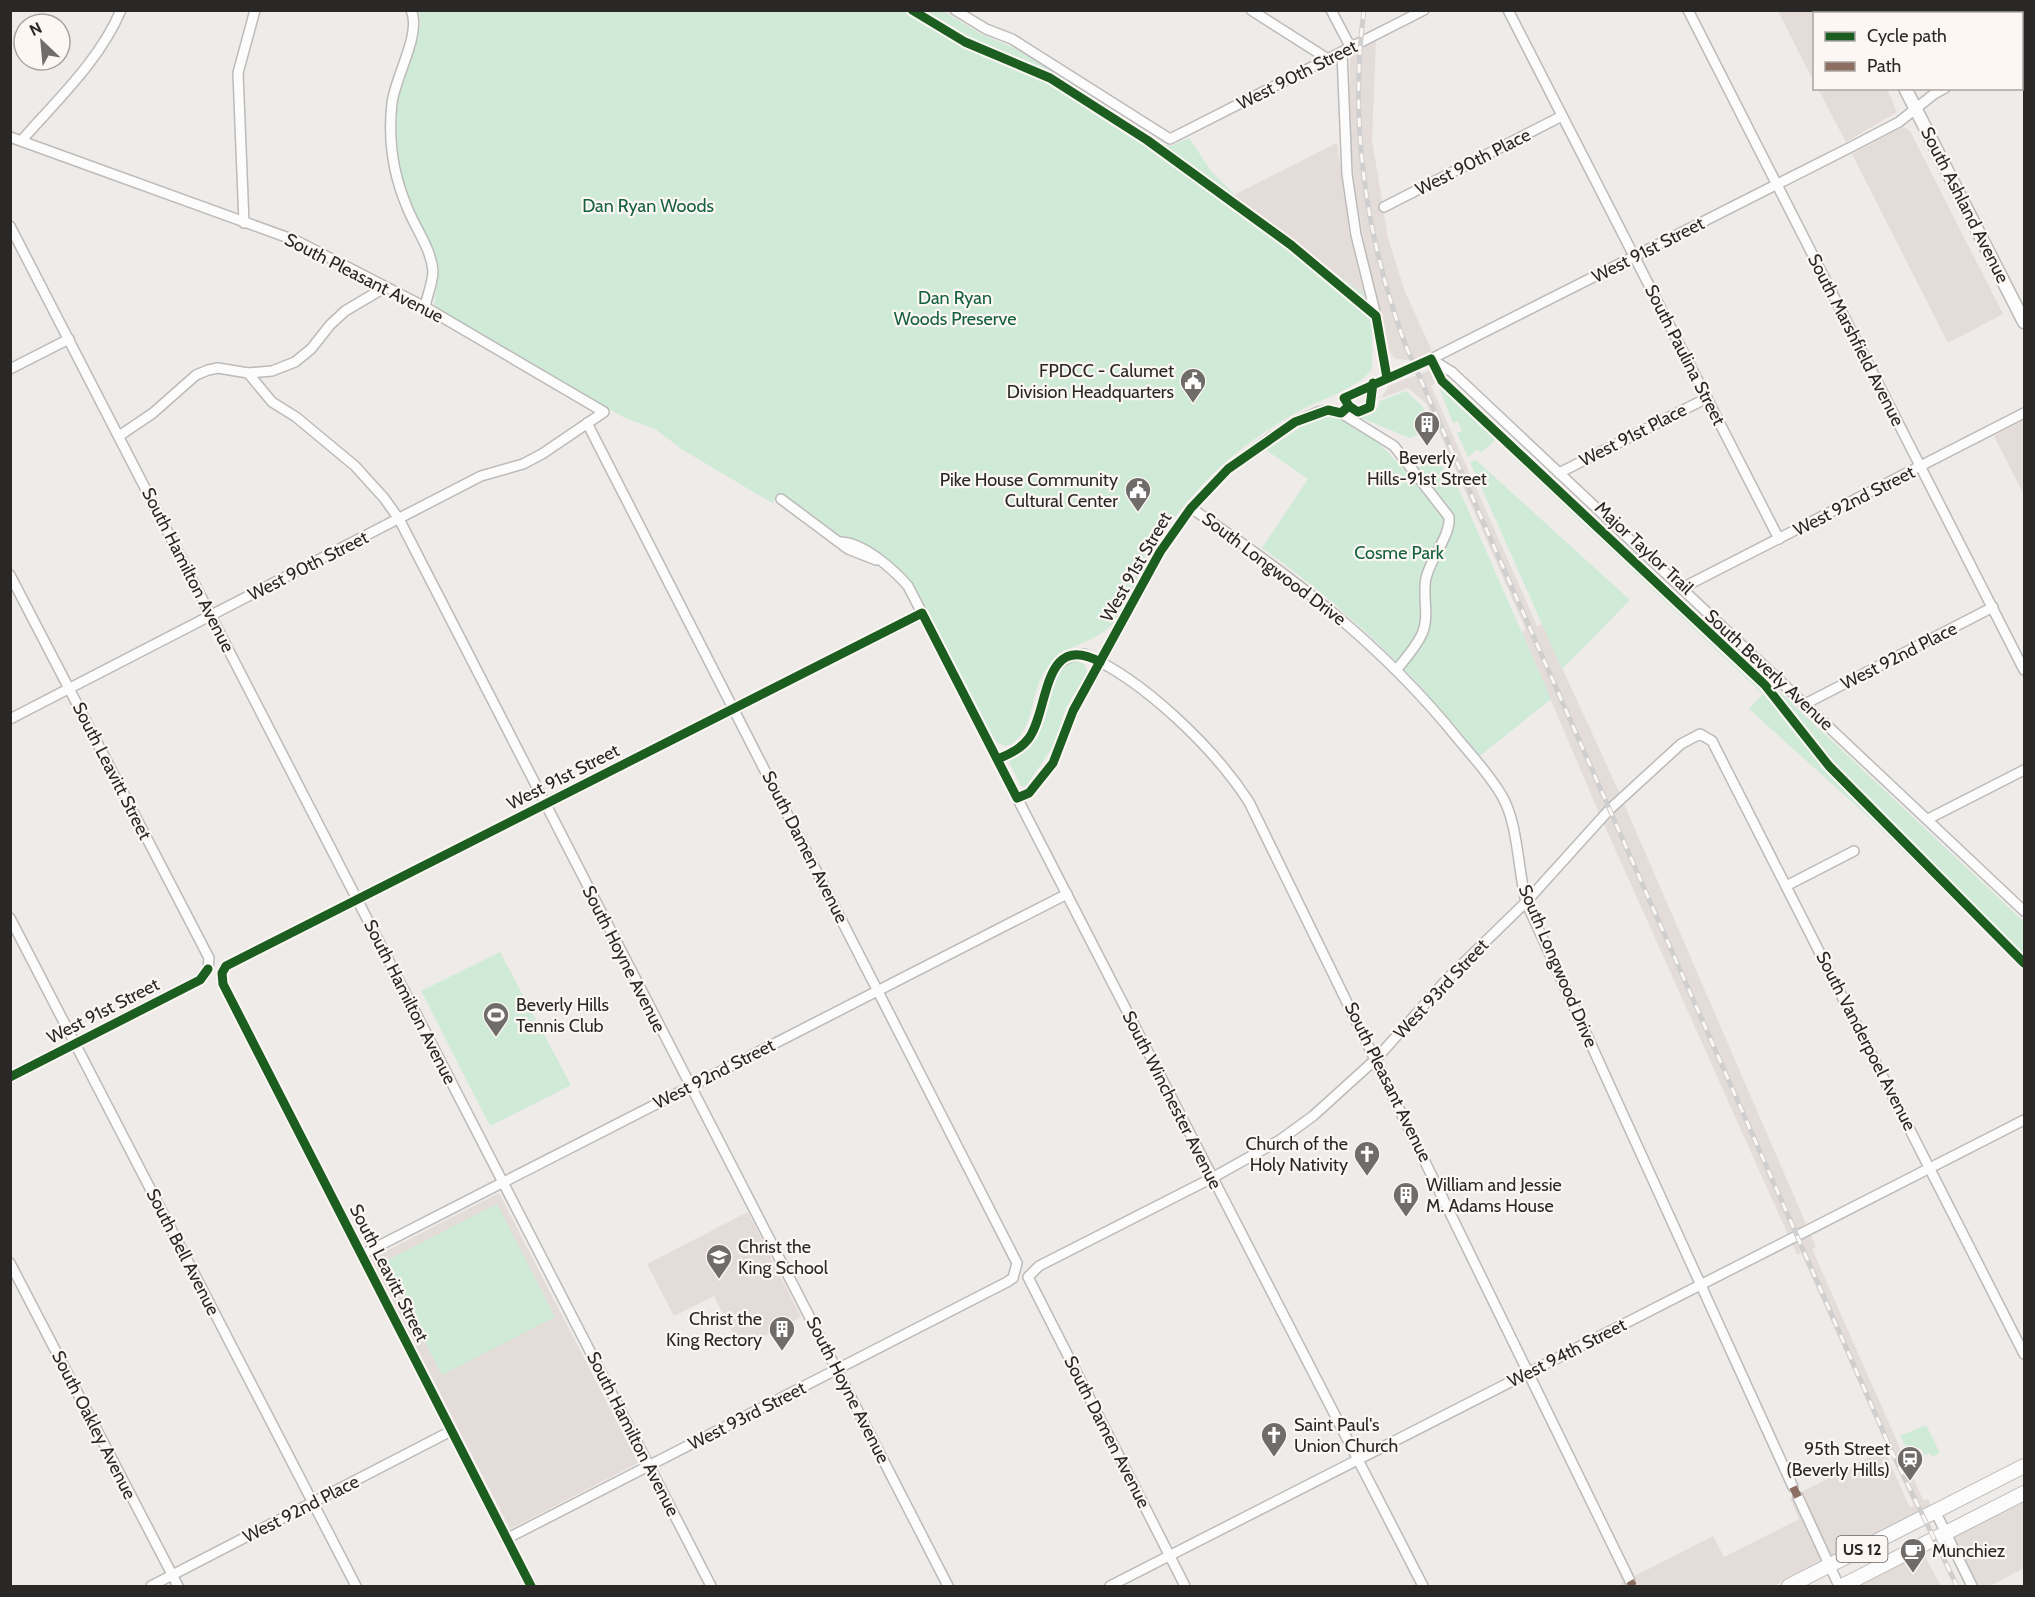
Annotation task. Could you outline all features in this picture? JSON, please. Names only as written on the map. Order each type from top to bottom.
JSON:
[{"type":"main road","name":"South Ashland Avenue","points":[[1906,90],[2025,322]]},
{"type":"main road","name":"US 12","points":[[1789,1587],[2025,1466]]},
{"type":"main road","name":"US 12","points":[[1840,1587],[2025,1493]]},
{"type":"street","points":[[22,140],[95,56],[109,36],[121,10]]},
{"type":"street","points":[[244,223],[238,73],[255,10]]},
{"type":"street","points":[[411,10],[415,23],[397,78],[390,124],[396,178],[406,207],[430,255],[433,274],[425,307]]},
{"type":"street","name":"West 90th Street","points":[[956,10],[986,30],[1012,39],[1170,139],[1424,10]]},
{"type":"street","points":[[1251,10],[1328,59]]},
{"type":"street","points":[[1331,10],[1346,51],[1347,174],[1356,235],[1376,316],[1387,378]]},
{"type":"street","name":"South Paulina Street","points":[[1508,10],[1779,539]]},
{"type":"street","name":"South Marshfield Avenue","points":[[1688,10],[2025,670]]},
{"type":"street","name":"West 91st Street","points":[[1373,384],[1372,401],[1364,411],[1354,410],[1344,398],[1373,384],[1431,359],[1899,122],[1942,90]]},
{"type":"street","name":"West 90th Place","points":[[1384,207],[1562,116]]},
{"type":"street","name":"South Pleasant Avenue","points":[[10,136],[297,242],[425,307],[604,412]]},
{"type":"street","name":"South Hamilton Avenue","points":[[10,226],[711,1587]]},
{"type":"street","points":[[119,436],[153,413],[196,375],[218,368],[248,373],[272,371],[295,362],[311,350],[330,325],[345,311],[384,288]]},
{"type":"street","points":[[10,369],[69,339]]},
{"type":"street","name":"South Beverly Avenue","points":[[1431,359],[1452,372],[2025,911]]},
{"type":"street","name":"South Hoyne Avenue","points":[[248,373],[272,402],[296,417],[355,466],[384,498],[399,519],[838,1369],[948,1587]]},
{"type":"street","name":"West 91st Place","points":[[1559,473],[1707,398]]},
{"type":"street","name":"West 91st Street","points":[[1017,798],[1029,793],[1053,763],[1072,711],[1160,552],[1191,508],[1228,469],[1295,422],[1328,410],[1341,413],[1385,438],[1399,451],[1438,499],[1449,517],[1450,525],[1435,551],[1426,578],[1422,634],[1397,669]]},
{"type":"street","name":"West 90th Street","points":[[10,719],[481,476],[523,464],[604,412]]},
{"type":"street","name":"West 92nd Street","points":[[1682,588],[2025,413]]},
{"type":"street","name":"South Damen Avenue","points":[[587,423],[1016,1257],[1016,1271]]},
{"type":"street","points":[[781,499],[848,549],[877,560],[899,575],[908,586],[922,613]]},
{"type":"street","name":"South Longwood Drive","points":[[1191,508],[1312,593],[1397,669],[1438,714],[1503,797],[1512,820],[1518,871],[1526,902],[1793,1487]]},
{"type":"street","name":"South Leavitt Street","points":[[10,575],[208,958],[208,969]]},
{"type":"street","name":"West 92nd Place","points":[[1805,704],[1993,607]]},
{"type":"street","name":"West 91st Street","points":[[222,973],[226,966],[922,613]]},
{"type":"street","name":"South Winchester Avenue","points":[[922,613],[1423,1587]]},
{"type":"street","points":[[998,759],[1018,749],[1028,739],[1036,725],[1046,684],[1056,668],[1068,657],[1078,654],[1084,654],[1100,662]]},
{"type":"street","name":"South Pleasant Avenue","points":[[1100,662],[1158,702],[1202,743],[1237,783],[1249,802],[1377,1059],[1630,1581]]},
{"type":"street","name":"West 93rd Street","points":[[1028,1277],[1039,1266],[1212,1178],[1280,1140],[1313,1116],[1377,1059],[1455,970],[1526,902],[1613,806],[1681,744],[1700,734]]},
{"type":"street","name":"South Vanderpoel Avenue","points":[[1700,734],[1712,741],[1788,885],[2025,1354]]},
{"type":"street","points":[[1928,819],[2025,770]]},
{"type":"street","points":[[1788,885],[1854,851]]},
{"type":"street","name":"West 92nd Street","points":[[361,1255],[1067,894]]},
{"type":"street","name":"South Bell Avenue","points":[[10,918],[356,1587]]},
{"type":"street","name":"West 91st Street","points":[[10,1077],[200,980],[208,969]]},
{"type":"street","name":"South Leavitt Street","points":[[222,973],[222,984],[531,1587]]},
{"type":"street","name":"West 94th Street","points":[[1110,1587],[2025,1119]]},
{"type":"street","name":"South Oakley Avenue","points":[[10,1263],[177,1587]]},
{"type":"street","name":"West 93rd Street","points":[[506,1539],[1007,1282],[1016,1271]]},
{"type":"street","name":"South Damen Avenue","points":[[1028,1277],[1185,1587]]},
{"type":"street","name":"West 92nd Place","points":[[151,1587],[451,1431]]},
{"type":"street","points":[[1798,1497],[1840,1587]]},
{"type":"street","points":[[1935,1511],[1972,1587]]},
{"type":"shaded area","points":[[1778,11],[1848,12],[1813,12],[1813,80]]},
{"type":"shaded area","points":[[1376,41],[1372,140],[1388,238],[1405,292],[1432,351],[1413,360],[1396,359],[1390,353],[1366,252],[1355,189],[1349,125],[1350,55]]},
{"type":"shaded area","points":[[1819,90],[1887,90],[1897,112],[1846,142]]},
{"type":"shaded area","points":[[1903,127],[1910,131],[2003,314],[1948,343],[1852,154]]},
{"type":"shaded area","points":[[1337,143],[1349,232],[1364,294],[1230,197]]},
{"type":"shaded area","points":[[1431,370],[1435,383],[1431,386],[1537,626],[1542,624],[1619,792],[1816,1247],[1812,1249],[1923,1500],[1928,1499],[1931,1506],[1774,1586],[1623,1586],[1621,1583],[1713,1536],[1724,1557],[1799,1519],[1790,1498],[1884,1450],[1910,1508],[1914,1506],[1801,1253],[1797,1255],[1599,813],[1522,632],[1526,630],[1427,404],[1408,388],[1381,398],[1390,385]]},
{"type":"shaded area","points":[[2024,420],[2024,495],[1994,436]]},
{"type":"shaded area","points":[[499,1193],[638,1463],[510,1529],[371,1259]]},
{"type":"shaded area","name":"Christ the King School","points":[[748,1212],[801,1317],[740,1348],[714,1296],[674,1316],[647,1264]]},
{"type":"shaded area","points":[[2024,1499],[2024,1568],[1990,1586],[1977,1586],[1951,1537]]},
{"type":"shaded area","points":[[1922,1551],[1941,1586],[1853,1586]]},
{"type":"green space","name":"Dan Ryan Woods","points":[[418,11],[943,11],[981,34],[1017,49],[1164,145],[1171,146],[1189,138],[1212,172],[1235,195],[1230,198],[1364,294],[1372,327],[1372,368],[1367,375],[1350,387],[1299,411],[1269,429],[1211,476],[1182,507],[1157,542],[1114,622],[1099,635],[1061,655],[1045,671],[1036,690],[1025,728],[1012,744],[1006,746],[996,742],[914,585],[868,546],[836,535],[782,494],[772,503],[683,450],[655,429],[625,418],[436,308],[434,304],[439,269],[436,257],[405,189],[396,128],[398,92],[421,24]]},
{"type":"green space","points":[[1432,369],[1442,384],[1498,438],[1480,453],[1478,449],[1468,457],[1457,433],[1462,431],[1458,421],[1453,423]]},
{"type":"green space","points":[[1406,391],[1422,406],[1433,429],[1410,438],[1354,415],[1370,415],[1378,408],[1380,401]]},
{"type":"green space","name":"Cosme Park","points":[[1326,415],[1338,417],[1360,428],[1381,445],[1407,472],[1438,459],[1446,473],[1451,471],[1551,699],[1480,756],[1431,698],[1378,644],[1322,594],[1262,548],[1308,479],[1266,450],[1313,419]]},
{"type":"green space","points":[[1514,441],[2024,922],[2024,960],[1821,753],[1763,680],[1510,442]]},
{"type":"green space","points":[[1505,444],[1767,691],[1822,762],[2024,966],[2024,971],[1872,820],[1749,709],[1763,694],[1502,447]]},
{"type":"green space","points":[[1476,460],[1630,600],[1562,669],[1470,462]]},
{"type":"green space","points":[[1077,660],[1085,665],[1087,672],[1065,710],[1054,745],[1026,786],[1021,786],[1008,760],[1024,749],[1036,735],[1053,681],[1066,665]]},
{"type":"green space","name":"Beverly Hills Tennis Club","points":[[500,952],[571,1085],[490,1126],[421,991]]},
{"type":"green space","points":[[497,1204],[555,1317],[442,1375],[384,1262]]},
{"type":"green space","points":[[1926,1425],[1940,1453],[1932,1457],[1930,1453],[1924,1455],[1921,1449],[1910,1454],[1900,1436]]},
{"type":"railway","points":[[1364,10],[1359,95],[1364,180],[1380,263],[1405,344],[1892,1452],[1957,1586]]},
{"type":"marked path","points":[[1793,1487],[1798,1497]]},
{"type":"marked path","points":[[1630,1581],[1633,1586]]},
{"type":"cycle path","points":[[912,10],[965,42],[1050,78],[1147,140],[1291,245],[1376,316],[1387,378]]},
{"type":"cycle path","name":"Major Taylor Trail","points":[[1373,383],[1370,407],[1358,412],[1349,406],[1344,398],[1431,359],[1442,381],[1765,685],[1829,766],[2024,963]]},
{"type":"cycle path","points":[[531,1586],[223,984],[222,973],[226,966],[922,613],[1017,798],[1029,793],[1053,763],[1073,711],[1160,552],[1191,508],[1228,469],[1295,422],[1328,410],[1341,413],[1349,406]]},
{"type":"cycle path","points":[[998,759],[1019,748],[1029,738],[1050,678],[1057,665],[1067,657],[1081,655],[1100,662]]},
{"type":"cycle path","points":[[10,1077],[200,980],[208,969]]},
{"type":"place","name":"FPDCC - Calumet Division Headquarters","points":[[1193,404]]},
{"type":"place","name":"Beverly Hills-91st Street","points":[[1427,447]]},
{"type":"place","name":"Pike House Community Cultural Center","points":[[1138,513]]},
{"type":"place","name":"Beverly Hills Tennis Club","points":[[496,1038]]},
{"type":"place","name":"Church of the Holy Nativity","points":[[1367,1177]]},
{"type":"place","name":"William and Jessie M. Adams House","points":[[1406,1218]]},
{"type":"place","name":"Christ the King School","points":[[719,1280]]},
{"type":"place","name":"Christ the King Rectory","points":[[782,1352]]},
{"type":"place","name":"Saint Paul's Union Church","points":[[1274,1458]]},
{"type":"place","name":"95th Street (Beverly Hills)","points":[[1910,1482]]},
{"type":"place","name":"Munchiez","points":[[1913,1574]]},
{"type":"park label","name":"Dan Ryan Woods Preserve","points":[[955,308]]}]
